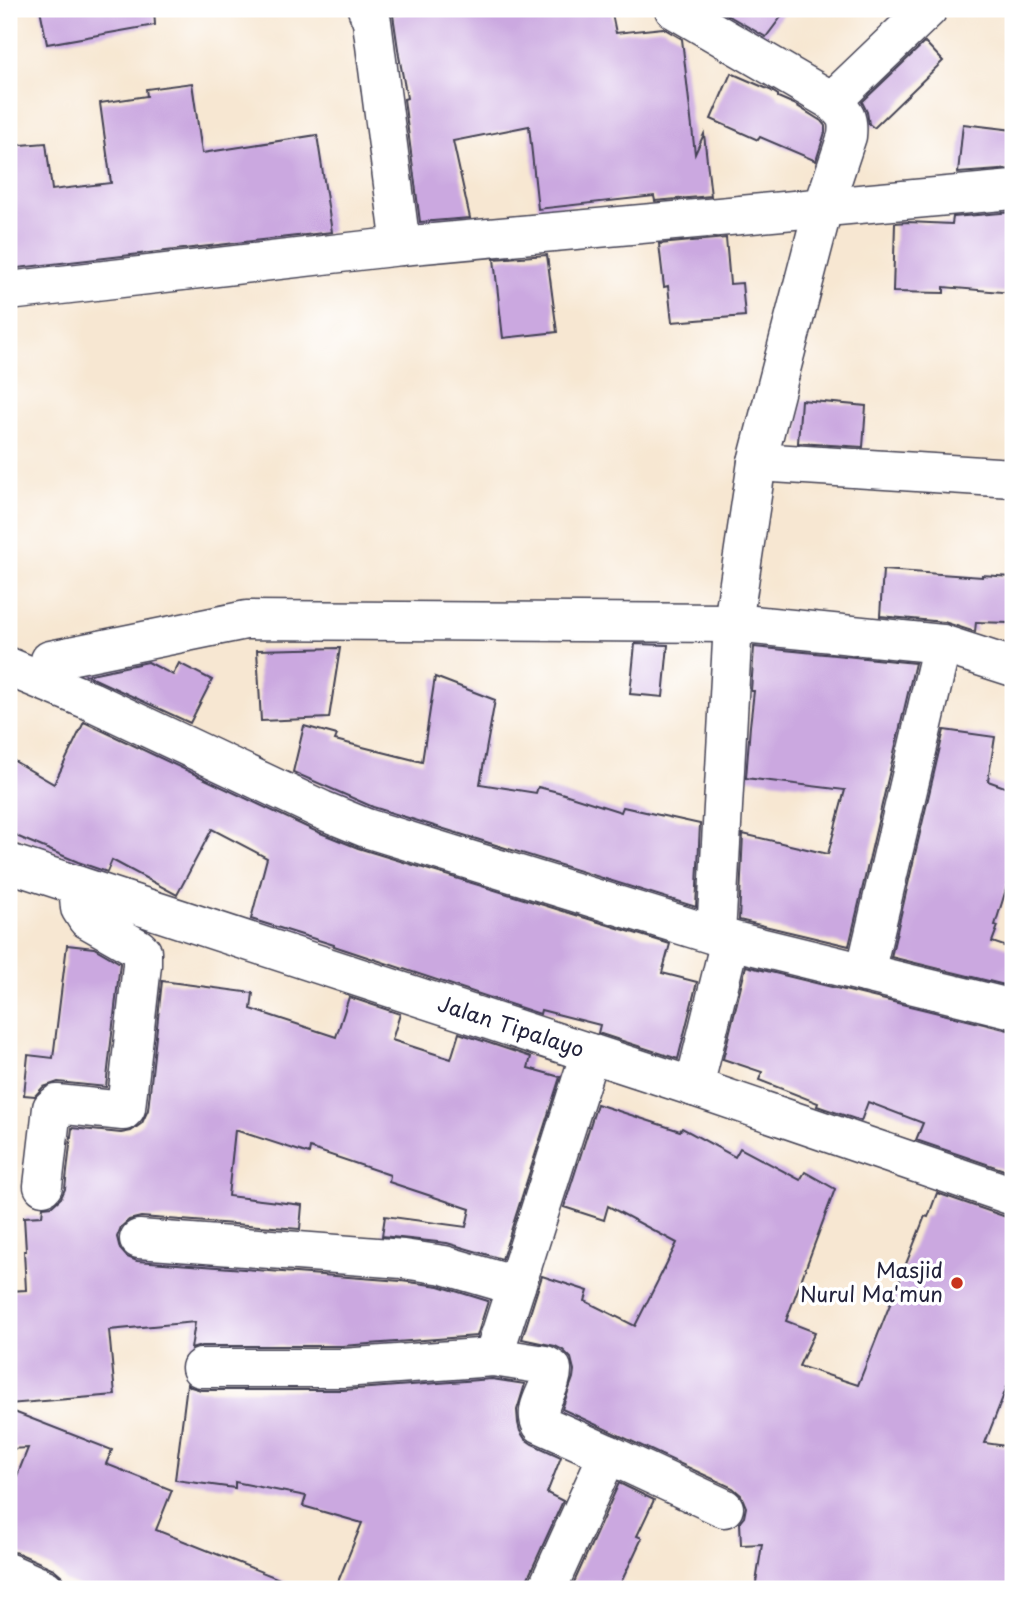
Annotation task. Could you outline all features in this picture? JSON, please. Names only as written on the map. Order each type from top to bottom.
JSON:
[{"type":"street","points":[[367,9],[372,22],[401,246]]},
{"type":"street","points":[[674,9],[832,101],[845,113],[848,124],[847,136],[822,208],[757,462],[733,623],[723,938],[694,1087]]},
{"type":"street","points":[[832,101],[928,9]]},
{"type":"street","points":[[9,290],[401,246],[1013,190]]},
{"type":"street","points":[[757,462],[1013,478]]},
{"type":"street","points":[[50,660],[246,620],[733,623],[942,644],[1009,654]]},
{"type":"street","points":[[865,973],[942,644]]},
{"type":"street","points":[[9,667],[91,701],[322,810],[366,828],[723,938],[1013,1009]]},
{"type":"street","name":"Jalan Tipalayo","points":[[9,863],[694,1087],[1013,1196]]},
{"type":"street","points":[[43,1186],[54,1105],[123,1111],[126,1108],[142,952],[138,947],[87,919],[80,908],[78,886]]},
{"type":"street","points":[[493,1357],[590,1053]]},
{"type":"street","points":[[139,1239],[403,1259],[444,1265],[516,1286]]},
{"type":"street","points":[[201,1368],[343,1368],[493,1357],[545,1366],[552,1369],[553,1376],[538,1413],[541,1423],[724,1508]]},
{"type":"street","points":[[547,1589],[608,1454]]},
{"type":"street","points":[[9,1573],[45,1589]]},
{"type":"building","points":[[40,9],[154,9],[155,25],[47,44]]},
{"type":"building","points":[[426,9],[611,9],[616,33],[663,28],[682,39],[695,154],[704,134],[711,196],[655,201],[654,196],[538,209],[529,126],[453,141],[470,218],[420,222],[404,99],[407,98],[393,15]]},
{"type":"building","points":[[717,9],[787,9],[766,37]]},
{"type":"building","points":[[925,42],[943,61],[874,128],[869,124],[862,102]]},
{"type":"building","points":[[731,73],[770,90],[821,121],[825,132],[816,161],[711,119]]},
{"type":"building","points":[[192,83],[202,153],[317,135],[332,232],[9,269],[9,146],[46,143],[52,190],[111,183],[100,103],[147,96],[146,89]]},
{"type":"building","points":[[963,124],[1013,130],[1013,169],[958,173]]},
{"type":"building","points":[[1013,212],[1013,293],[944,287],[944,293],[893,292],[895,223],[952,224],[953,217]]},
{"type":"building","points":[[726,238],[730,284],[742,283],[745,316],[672,322],[668,286],[664,287],[659,244]]},
{"type":"building","points":[[547,255],[557,332],[503,338],[494,259]]},
{"type":"building","points":[[801,400],[866,406],[863,447],[798,443]]},
{"type":"building","points":[[883,570],[1012,577],[1009,623],[976,622],[975,632],[944,622],[880,616]]},
{"type":"building","points":[[635,644],[668,645],[663,697],[630,694]]},
{"type":"building","points":[[754,647],[915,663],[849,946],[739,920],[743,834],[828,854],[845,790],[746,778],[754,691],[751,691]]},
{"type":"building","points":[[340,648],[329,718],[261,721],[257,650]]},
{"type":"building","points":[[148,662],[173,675],[179,663],[212,680],[190,723],[86,675]]},
{"type":"building","points":[[435,677],[495,700],[480,784],[536,793],[538,787],[621,812],[623,807],[700,824],[696,907],[373,807],[293,772],[304,726],[337,735],[335,740],[422,762]]},
{"type":"building","points":[[84,722],[313,830],[358,848],[670,944],[662,973],[697,982],[678,1059],[598,1033],[600,1025],[541,1010],[540,1014],[251,919],[267,858],[212,829],[177,895],[112,860],[107,872],[9,833],[9,758],[54,784]]},
{"type":"building","points":[[944,730],[995,737],[988,781],[1013,790],[1013,867],[992,942],[1013,949],[1013,987],[891,957]]},
{"type":"building","points":[[67,945],[94,948],[120,963],[106,1087],[58,1082],[43,1087],[35,1096],[24,1095],[28,1055],[53,1058]]},
{"type":"building","points":[[746,966],[1013,1030],[1013,1173],[916,1140],[923,1123],[868,1102],[861,1121],[817,1106],[818,1103],[759,1080],[762,1072],[723,1059]]},
{"type":"building","points":[[162,981],[253,993],[251,1009],[336,1037],[349,997],[400,1014],[392,1040],[451,1059],[459,1033],[531,1057],[528,1068],[560,1077],[502,1259],[447,1243],[382,1236],[385,1216],[466,1227],[470,1209],[389,1182],[390,1175],[310,1148],[309,1154],[235,1130],[228,1196],[302,1205],[300,1229],[141,1217],[129,1220],[121,1227],[117,1237],[120,1249],[127,1257],[137,1261],[439,1286],[488,1301],[477,1336],[342,1346],[201,1346],[191,1349],[195,1322],[109,1330],[115,1395],[9,1404],[9,1291],[26,1290],[24,1217],[42,1216],[43,1207],[52,1206],[61,1198],[65,1189],[72,1128],[121,1133],[131,1131],[142,1123],[148,1110]]},
{"type":"building","points":[[597,1104],[680,1131],[682,1128],[735,1157],[740,1148],[800,1180],[805,1172],[835,1189],[786,1321],[815,1332],[799,1366],[858,1385],[925,1216],[928,1217],[937,1193],[1006,1217],[1013,1217],[1013,1371],[985,1443],[1013,1447],[1013,1589],[755,1589],[762,1544],[741,1545],[740,1522],[746,1507],[741,1495],[733,1488],[562,1409],[573,1378],[571,1358],[555,1346],[522,1339],[542,1276],[588,1291],[585,1301],[635,1326],[677,1243],[608,1206],[604,1220],[564,1207]]},
{"type":"building","points":[[492,1379],[525,1384],[517,1410],[520,1431],[532,1444],[561,1457],[547,1493],[563,1501],[525,1589],[335,1589],[362,1523],[303,1506],[306,1496],[235,1482],[235,1488],[175,1480],[187,1384],[201,1390],[343,1390]]},
{"type":"building","points":[[9,1410],[112,1450],[106,1464],[172,1490],[156,1530],[302,1589],[85,1589],[65,1581],[54,1569],[9,1551],[9,1496],[28,1448],[9,1449]]},
{"type":"building","points":[[619,1483],[654,1500],[637,1536],[642,1538],[618,1589],[571,1589]]},
{"type":"place","name":"Masjid Nurul Ma'mun","points":[[957,1283]]}]
